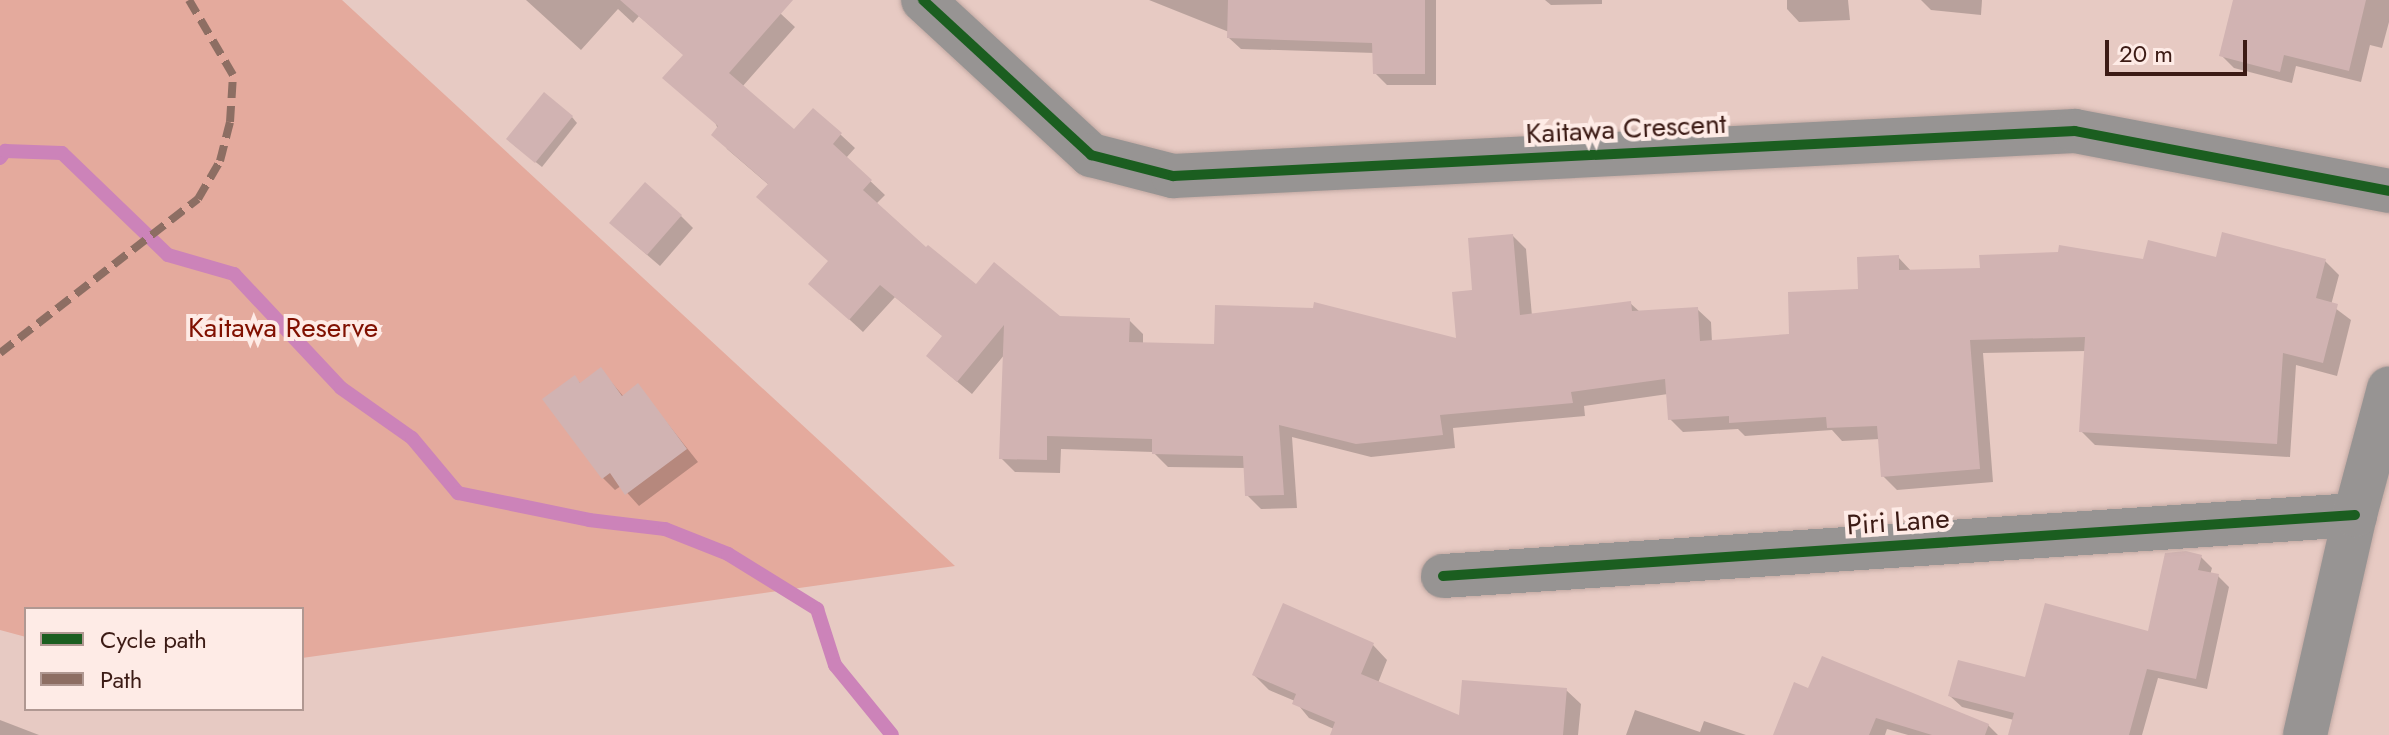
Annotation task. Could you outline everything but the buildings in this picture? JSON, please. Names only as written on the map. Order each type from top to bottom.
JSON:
[{"type":"street","name":"Kaitawa Crescent","points":[[923,0],[1091,155],[1173,176],[2075,131],[2389,191]]},
{"type":"street","points":[[2305,735],[2355,515],[2389,388]]},
{"type":"street","name":"Piri Lane","points":[[1443,576],[2355,515]]},
{"type":"green space","name":"Kaitawa Reserve","points":[[0,0],[342,0],[955,566],[304,658],[304,607],[24,607],[24,636],[0,630]]},
{"type":"waterway","points":[[0,158],[5,151],[62,153],[168,255],[234,274],[341,388],[412,438],[458,493],[589,520],[665,529],[728,554],[817,609],[835,665],[892,735]]},
{"type":"marked path","points":[[0,353],[198,199],[220,161],[230,122],[233,75],[189,0]]},
{"type":"cycle path","points":[[923,0],[1091,155],[1173,176],[2075,131],[2389,191]]},
{"type":"cycle path","points":[[1443,576],[2355,515]]}]
